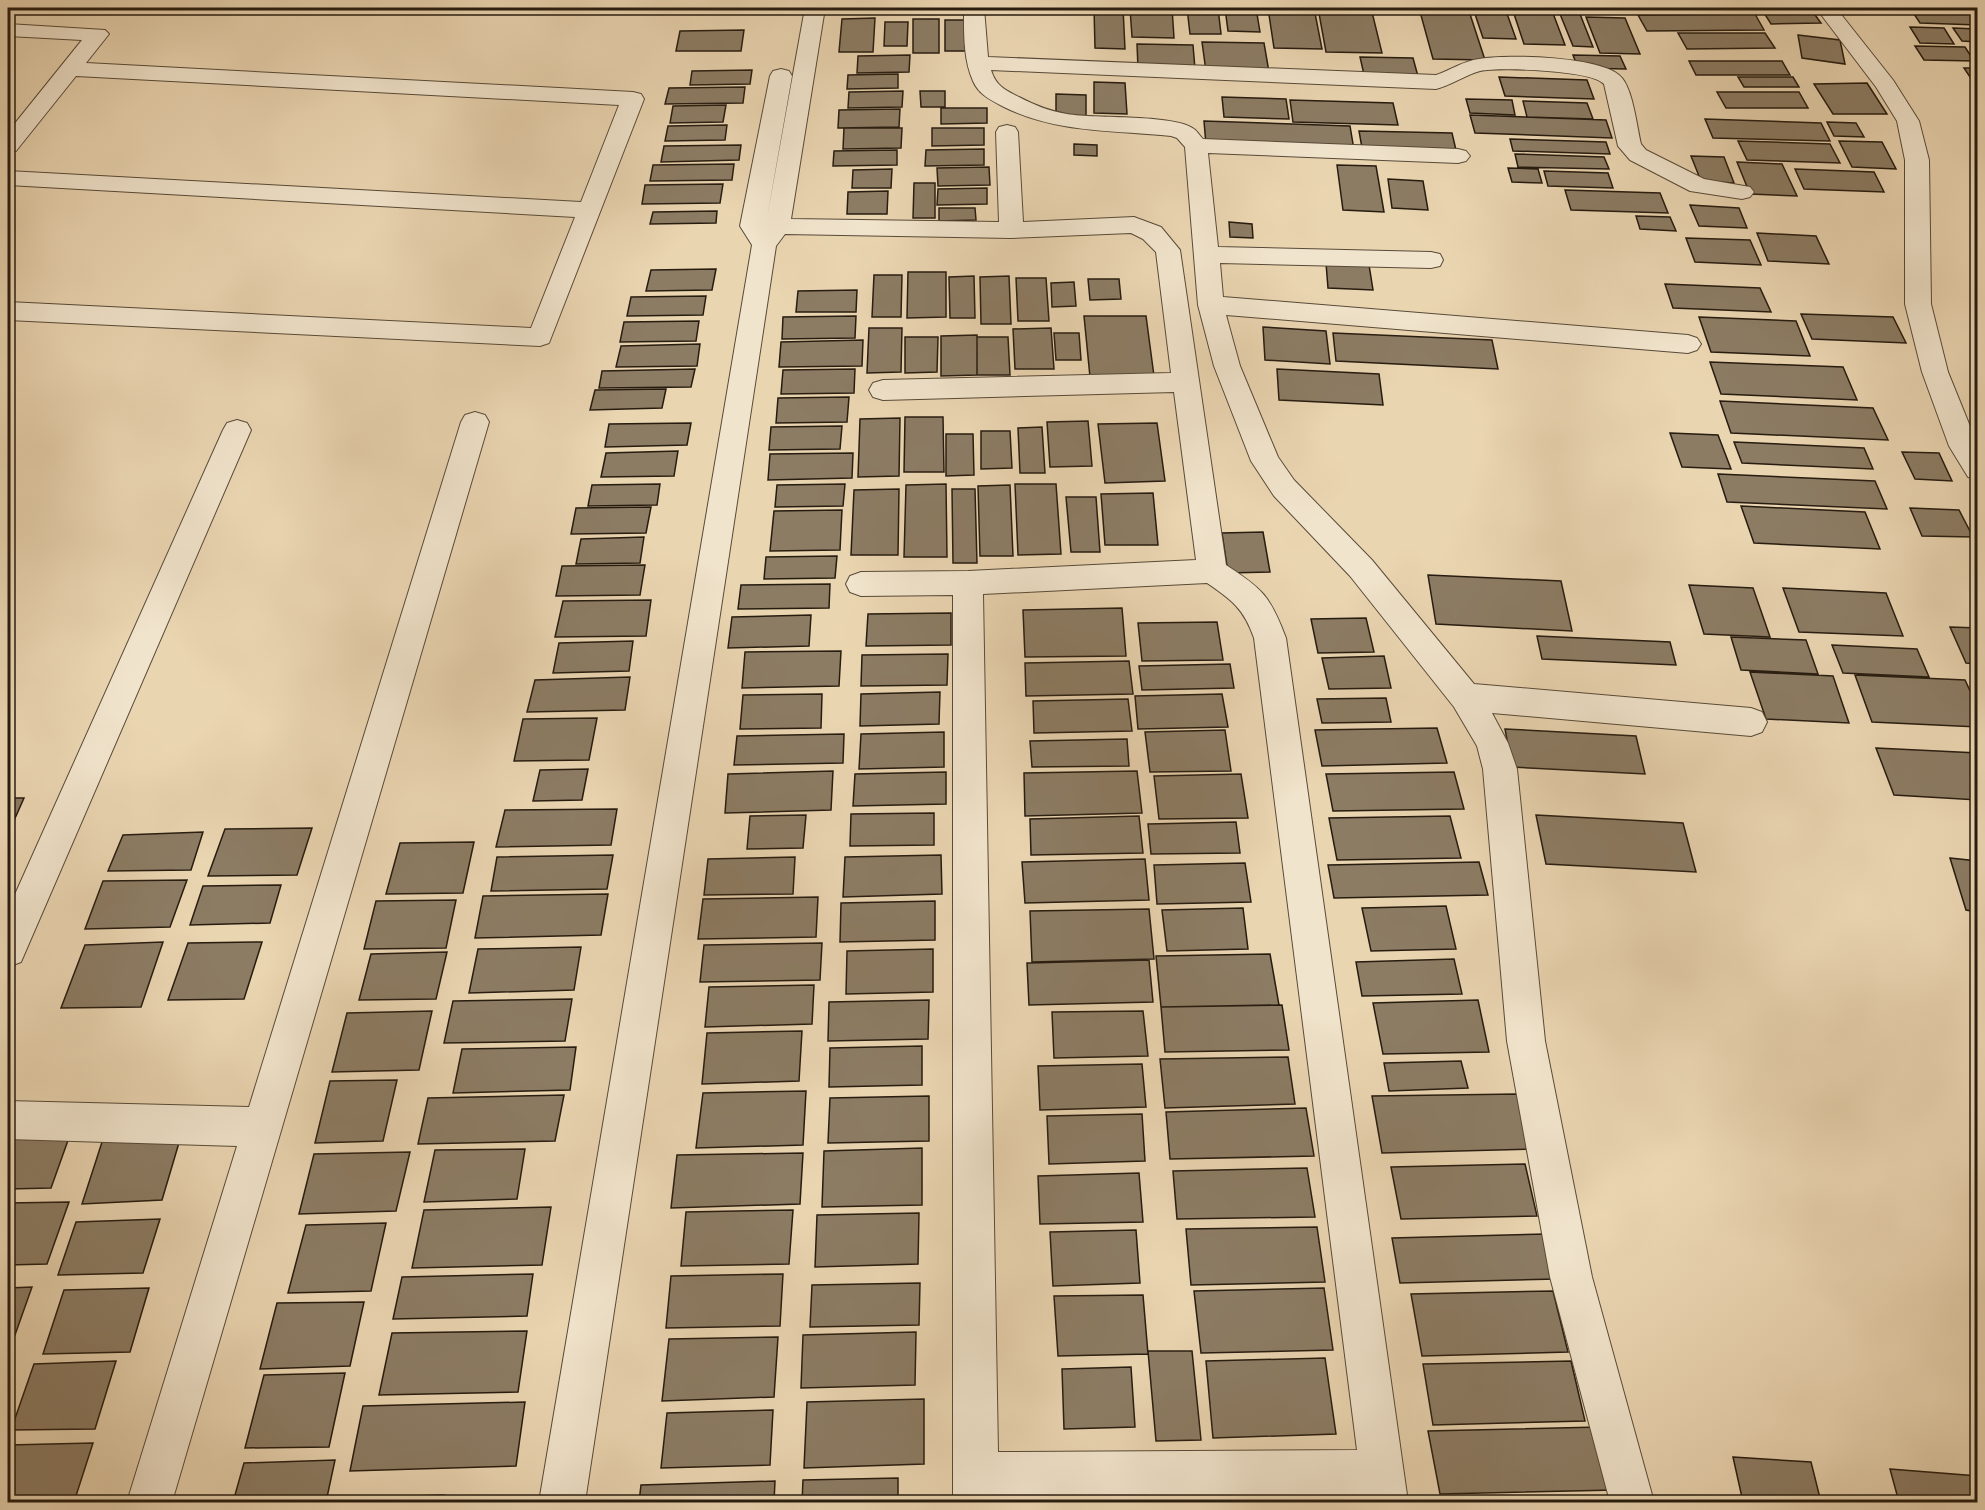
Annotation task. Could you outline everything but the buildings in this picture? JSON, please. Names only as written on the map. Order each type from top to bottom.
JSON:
[{"type":"street","points":[[562,1503],[765,232],[794,8]]},
{"type":"street","points":[[765,232],[815,8]]},
{"type":"street","points":[[974,8],[978,63],[987,88],[1022,109],[1057,120],[1086,125],[1174,129],[1185,133],[1196,147],[1211,305],[1227,366],[1265,461],[1284,488],[1361,568],[1465,697],[1492,742],[1500,769],[1528,1053],[1571,1277],[1632,1503]]},
{"type":"street","points":[[1826,8],[1885,85],[1908,122],[1917,160],[1918,304],[1935,372],[1963,446],[1977,470]]},
{"type":"street","points":[[8,30],[98,34],[8,146]]},
{"type":"street","points":[[978,63],[1436,82],[1445,81],[1477,65],[1504,63],[1599,71],[1609,76],[1615,83],[1630,146],[1638,155],[1698,186],[1742,192]]},
{"type":"street","points":[[8,311],[540,337],[633,99],[70,69]]},
{"type":"street","points":[[1007,132],[1011,231]]},
{"type":"street","points":[[1196,147],[1458,156]]},
{"type":"street","points":[[8,178],[589,210]]},
{"type":"street","points":[[765,232],[1011,231],[1134,225],[1152,233],[1168,250],[1212,572]]},
{"type":"street","points":[[1206,255],[1431,260]]},
{"type":"street","points":[[1211,305],[1688,344]]},
{"type":"street","points":[[883,390],[1186,382]]},
{"type":"street","points":[[149,1503],[475,422]]},
{"type":"street","points":[[8,950],[237,430]]},
{"type":"street","points":[[861,584],[968,583],[1212,572],[1240,589],[1260,610],[1270,638],[1383,1487],[976,1489],[968,583]]},
{"type":"street","points":[[1465,697],[1751,722]]},
{"type":"street","points":[[8,1120],[264,1126]]}]
